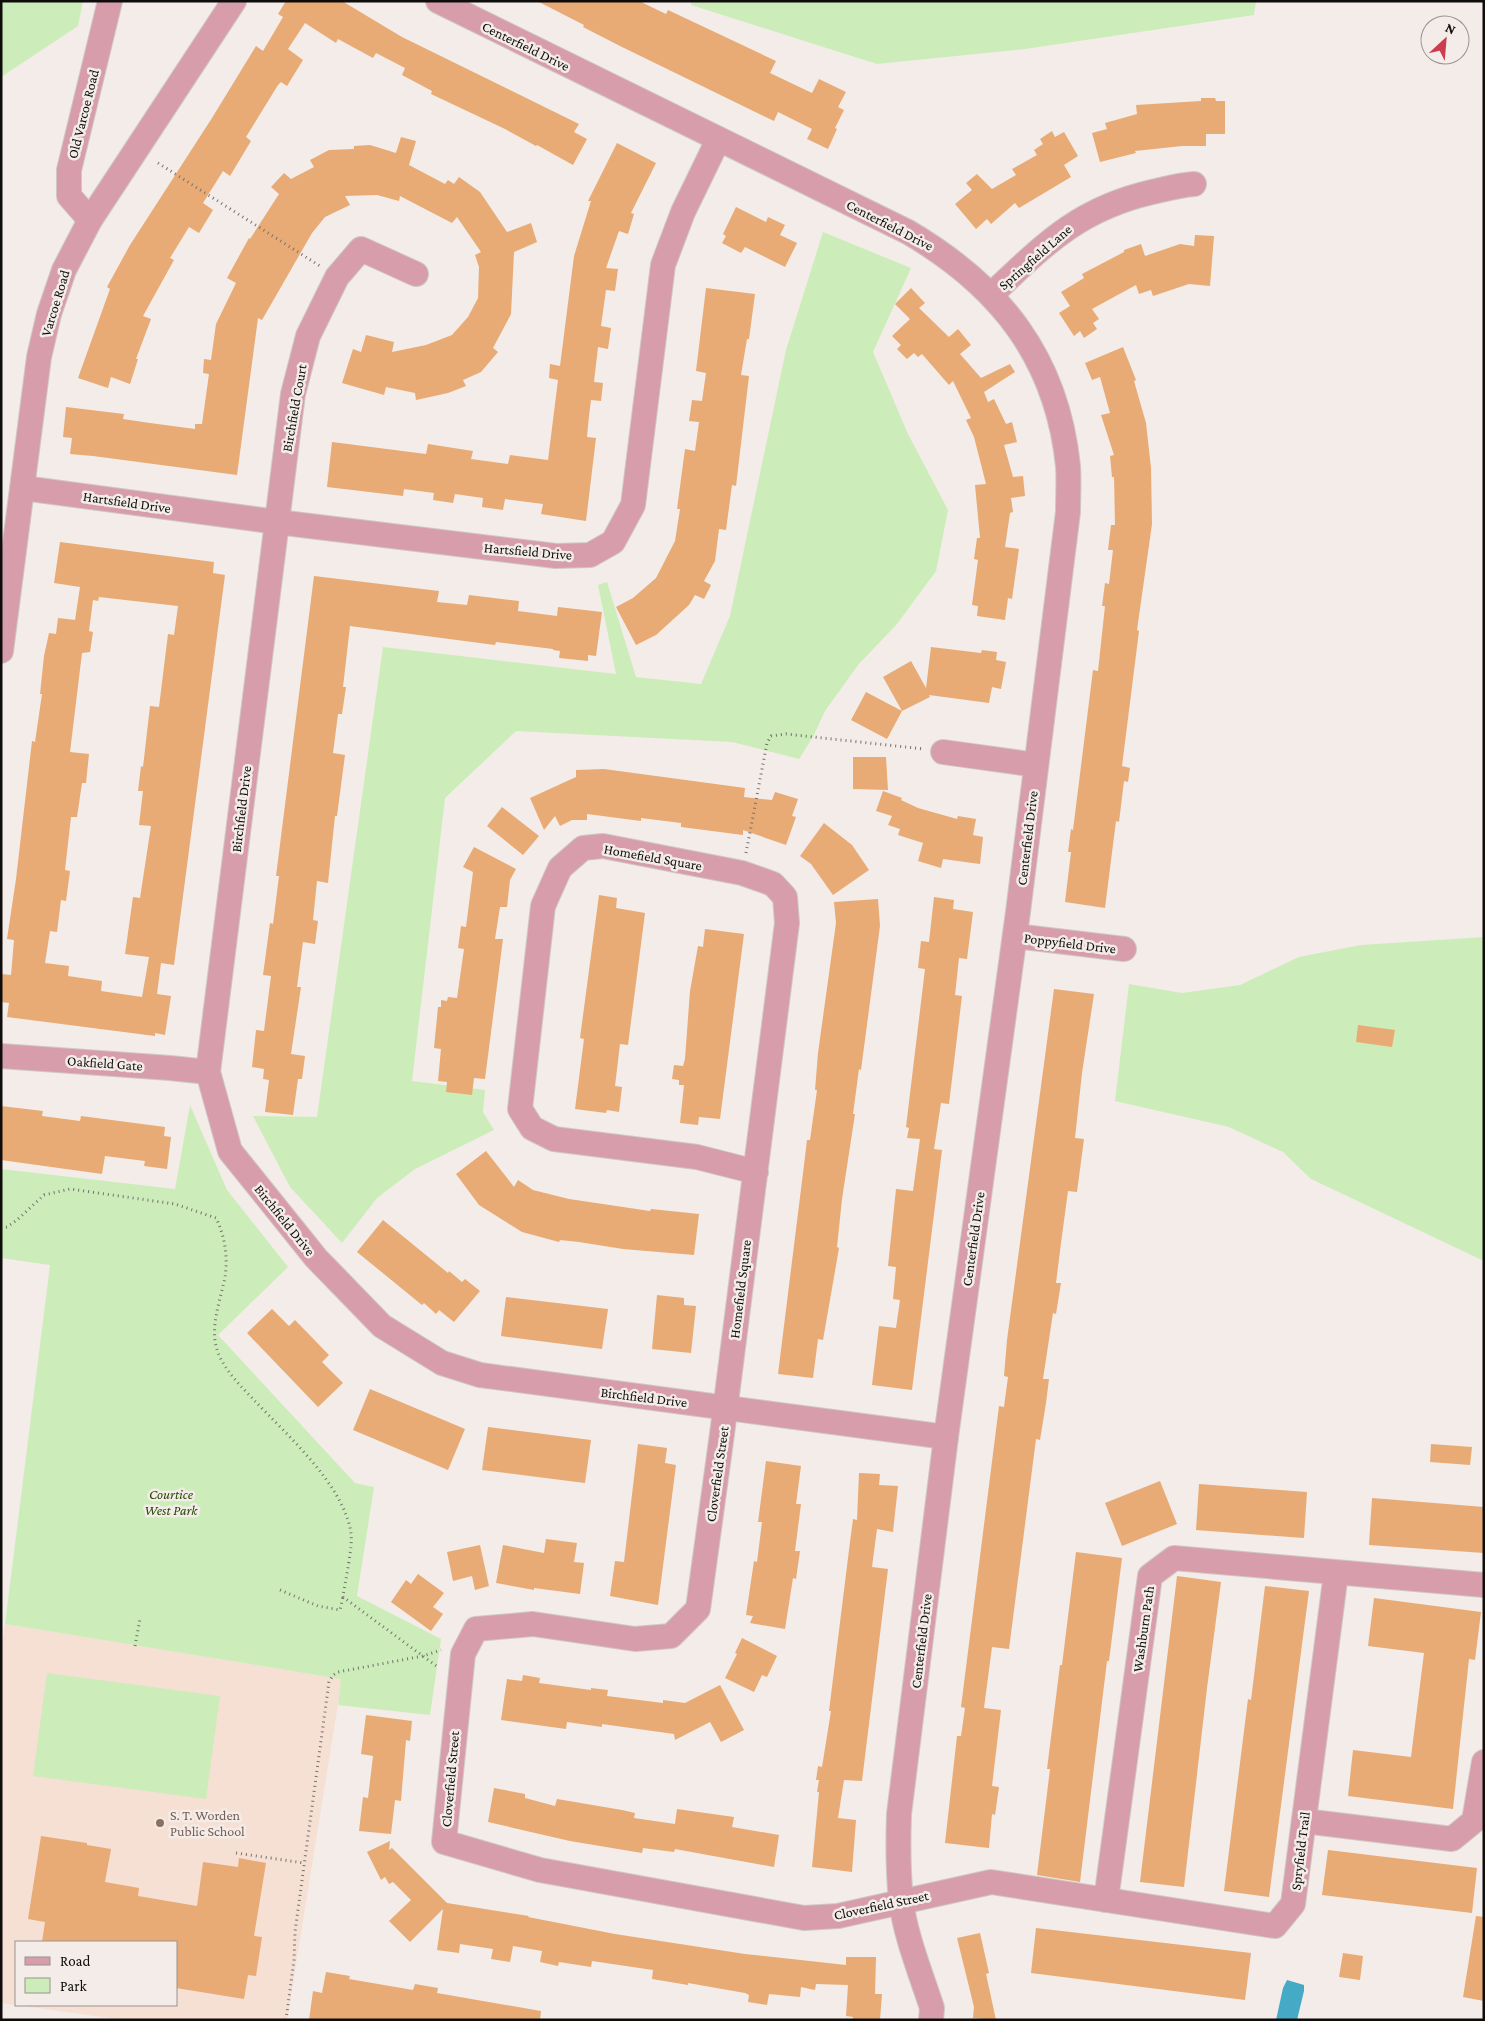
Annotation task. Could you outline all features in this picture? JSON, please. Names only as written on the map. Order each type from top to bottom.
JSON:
[{"type":"street","name":"Old Varcoe Road","points":[[90,220],[69,196],[69,170],[105,28],[110,1]]},
{"type":"street","name":"Varcoe Road","points":[[1,651],[39,357],[47,323],[64,270],[90,220],[234,1]]},
{"type":"street","name":"Centerfield Drive","points":[[438,1],[908,232],[937,249],[969,274],[991,295],[1018,326],[1037,359],[1050,389],[1060,423],[1068,466],[1068,512],[1015,936],[946,1436],[899,1814],[898,1841],[901,1901],[907,1928],[932,2008],[931,2020]]},
{"type":"street","name":"Hartsfield Drive","points":[[23,488],[277,522],[556,556],[590,556],[613,542],[633,505],[663,265],[683,212],[718,140]]},
{"type":"street","name":"Springfield Lane","points":[[991,295],[1047,242],[1070,225],[1090,214],[1137,195],[1194,184]]},
{"type":"street","name":"Birchfield Court","points":[[277,522],[293,394],[308,336],[337,277],[362,249],[416,274]]},
{"type":"street","name":"Birchfield Drive","points":[[277,522],[208,1072],[230,1150],[316,1258],[382,1326],[442,1362],[480,1375],[946,1436]]},
{"type":"street","points":[[943,752],[1036,765]]},
{"type":"street","name":"Homefield Square","points":[[726,1407],[756,1172],[787,923],[785,897],[773,884],[742,873],[603,846],[583,848],[560,868],[543,906],[520,1109],[532,1128],[554,1140],[697,1157],[756,1172]]},
{"type":"street","name":"Poppyfield Drive","points":[[1015,936],[1124,949]]},
{"type":"street","name":"Oakfield Gate","points":[[1,1056],[208,1072]]},
{"type":"street","name":"Cloverfield Street","points":[[726,1407],[698,1609],[672,1636],[635,1639],[533,1624],[476,1629],[463,1654],[444,1842],[540,1870],[804,1918],[838,1916],[991,1882]]},
{"type":"street","name":"Washburn Path","points":[[1106,1900],[1150,1576],[1174,1558],[1484,1585]]},
{"type":"street","name":"Spryfield Trail","points":[[991,1882],[1275,1926],[1293,1904],[1336,1573]]},
{"type":"street","points":[[1304,1821],[1452,1840],[1474,1821],[1484,1762]]},
{"type":"path","points":[[158,163],[337,277]]},
{"type":"path","points":[[742,873],[767,743],[771,736],[786,734],[943,752]]},
{"type":"path","points":[[1,1228],[17,1220],[44,1195],[70,1189],[176,1204],[216,1218],[222,1230],[226,1261],[214,1340],[220,1357],[233,1378],[312,1460],[340,1503],[351,1535],[340,1610],[318,1606],[280,1590]]},
{"type":"path","points":[[343,1597],[438,1668]]},
{"type":"path","points":[[135,1646],[140,1619]]},
{"type":"path","points":[[286,2020],[294,1960],[295,1932],[329,1682],[333,1675],[338,1672],[423,1656],[441,1650]]},
{"type":"path","points":[[236,1853],[304,1863]]},
{"type":"shaded area","name":"S. T. Worden Public School","points":[[5,1624],[342,1679],[287,2020],[124,2020],[23,2006],[178,2006],[178,1941],[15,1941],[15,2005],[1,2003],[1,1650]]},
{"type":"green space","points":[[1,1],[83,1],[78,26],[1,77]]},
{"type":"green space","points":[[691,1],[1256,1],[1254,15],[1025,49],[877,64],[691,5]]},
{"type":"green space","points":[[823,232],[911,268],[873,352],[908,434],[948,510],[936,571],[897,624],[858,665],[825,711],[814,735],[799,759],[732,742],[516,731],[445,798],[412,1081],[485,1090],[483,1112],[494,1130],[415,1169],[377,1198],[342,1243],[290,1187],[253,1116],[317,1117],[383,647],[616,674],[598,585],[607,582],[636,677],[701,684],[730,616],[786,350]]},
{"type":"green space","points":[[1484,937],[1484,1261],[1311,1179],[1283,1152],[1229,1127],[1115,1101],[1129,984],[1182,993],[1240,985],[1299,957],[1361,945]]},
{"type":"green space","name":"Courtice West Park","points":[[190,1105],[227,1190],[288,1267],[218,1335],[355,1483],[374,1487],[357,1596],[441,1639],[430,1715],[338,1705],[341,1679],[5,1624],[50,1265],[1,1258],[1,1169],[175,1189]]},
{"type":"green space","points":[[47,1673],[220,1696],[206,1799],[33,1776]]},
{"type":"water","points":[[1287,1980],[1304,1985],[1297,2020],[1276,2020],[1283,1988]]},
{"type":"building","points":[[286,1],[342,1],[402,37],[579,124],[574,132],[587,139],[573,165],[505,129],[431,94],[432,91],[402,75],[405,68],[376,53],[373,58],[338,39],[336,43],[305,23],[288,49],[303,60],[287,86],[281,82],[278,85],[246,137],[251,141],[230,176],[223,171],[203,203],[213,210],[199,233],[189,227],[170,258],[174,260],[143,316],[151,319],[136,359],[138,359],[130,384],[111,377],[108,388],[78,378],[110,289],[107,287],[130,245],[256,46],[263,51],[283,17],[278,14]]},
{"type":"building","points":[[537,1],[639,1],[666,14],[668,10],[776,61],[770,73],[812,93],[819,79],[846,92],[838,107],[844,110],[828,149],[807,139],[812,129],[778,112],[774,121],[620,46]]},
{"type":"building","points":[[1201,98],[1215,98],[1216,101],[1225,101],[1225,134],[1206,134],[1206,146],[1182,146],[1135,151],[1136,153],[1100,162],[1092,133],[1107,129],[1105,123],[1137,114],[1136,105],[1201,101]]},
{"type":"building","points":[[1052,131],[1055,137],[1064,132],[1078,156],[1064,165],[1071,177],[1019,208],[1015,203],[991,224],[987,219],[976,229],[955,204],[972,190],[966,183],[977,174],[992,189],[1016,175],[1012,169],[1037,155],[1034,150],[1043,144],[1040,139]]},
{"type":"building","points":[[401,137],[416,141],[409,165],[445,184],[448,180],[454,184],[459,177],[480,192],[507,232],[531,223],[537,242],[514,252],[511,314],[493,348],[498,352],[481,372],[463,380],[466,386],[448,393],[416,400],[415,393],[386,387],[384,395],[342,383],[353,349],[361,352],[366,335],[394,342],[392,352],[426,345],[452,335],[468,317],[478,298],[479,267],[475,255],[481,252],[457,217],[452,223],[400,196],[399,201],[377,195],[345,196],[350,205],[325,217],[312,233],[262,320],[258,318],[237,475],[70,454],[72,438],[63,437],[66,407],[124,414],[123,419],[195,429],[195,424],[202,424],[209,374],[203,373],[204,359],[211,360],[216,324],[236,283],[227,278],[249,238],[279,194],[271,187],[284,173],[291,179],[314,167],[310,160],[329,150],[354,149],[354,146],[370,145],[396,153]]},
{"type":"building","points":[[617,143],[656,163],[631,213],[634,214],[628,234],[619,231],[606,268],[618,269],[615,291],[606,290],[601,326],[611,328],[608,349],[598,347],[594,382],[603,383],[601,401],[591,400],[587,437],[596,438],[586,521],[541,514],[543,504],[505,499],[503,510],[482,507],[483,498],[455,494],[453,503],[433,500],[434,493],[404,489],[403,496],[327,487],[332,442],[426,454],[428,444],[473,451],[471,459],[508,464],[510,455],[548,460],[558,380],[549,378],[550,364],[560,366],[574,256],[591,201],[588,201]]},
{"type":"building","points":[[736,207],[766,222],[768,217],[785,225],[780,235],[797,243],[785,267],[745,247],[741,253],[722,243],[726,236],[723,234]]},
{"type":"building","points":[[1195,235],[1214,236],[1210,286],[1189,284],[1153,296],[1151,290],[1139,294],[1136,285],[1092,309],[1099,319],[1093,323],[1097,329],[1084,338],[1080,331],[1074,336],[1059,313],[1070,306],[1061,292],[1084,278],[1082,274],[1124,252],[1124,250],[1141,244],[1145,256],[1180,244],[1194,246]]},
{"type":"building","points":[[706,288],[755,294],[749,339],[747,339],[741,375],[749,376],[736,486],[732,485],[726,530],[719,529],[715,561],[704,581],[711,585],[704,599],[695,595],[689,605],[656,635],[636,645],[616,607],[633,598],[656,578],[675,541],[680,509],[677,509],[685,449],[695,451],[699,422],[689,421],[692,400],[702,401],[706,373],[696,371]]},
{"type":"building","points":[[911,288],[925,303],[919,308],[949,337],[958,329],[971,345],[960,354],[981,378],[1010,364],[1015,372],[984,392],[988,402],[994,399],[1006,424],[1012,422],[1017,442],[1004,445],[1013,477],[1023,476],[1025,496],[1011,498],[1013,512],[1010,513],[1005,547],[1019,549],[1012,599],[1008,598],[1005,620],[977,616],[978,606],[972,605],[978,560],[974,559],[977,538],[980,538],[975,485],[986,484],[974,437],[966,420],[971,418],[953,381],[949,385],[922,354],[918,357],[914,353],[907,359],[897,349],[901,345],[892,336],[910,319],[895,304]]},
{"type":"building","points":[[1123,347],[1136,380],[1134,381],[1146,423],[1151,468],[1152,524],[1137,630],[1139,631],[1122,766],[1130,768],[1128,782],[1124,781],[1119,822],[1116,821],[1105,908],[1065,902],[1071,852],[1068,852],[1071,829],[1073,830],[1093,670],[1098,671],[1105,606],[1102,606],[1105,583],[1109,584],[1113,550],[1108,550],[1111,525],[1115,525],[1114,477],[1112,477],[1110,456],[1114,455],[1101,415],[1110,413],[1100,377],[1092,380],[1085,363]]},
{"type":"building","points":[[60,542],[214,562],[213,573],[225,575],[174,965],[161,963],[157,994],[171,996],[165,1035],[155,1033],[155,1036],[7,1017],[9,1003],[1,1002],[1,974],[11,975],[14,940],[7,939],[32,741],[35,742],[42,694],[40,694],[44,656],[49,633],[56,634],[58,618],[75,620],[80,587],[54,583]],"holes":[[[99,597],[178,606],[174,635],[168,634],[159,707],[150,706],[143,767],[141,766],[138,791],[143,791],[139,825],[151,826],[140,898],[133,897],[125,954],[149,957],[142,997],[101,991],[102,981],[68,976],[69,966],[45,963],[50,931],[57,932],[61,900],[66,901],[70,871],[65,870],[71,817],[77,817],[82,783],[86,783],[89,754],[70,752],[82,653],[90,652],[93,632],[89,631],[93,600],[98,601]]]},
{"type":"building","points":[[314,576],[439,591],[437,602],[467,605],[469,595],[519,601],[518,611],[557,616],[558,607],[602,612],[596,656],[588,655],[588,661],[559,658],[560,651],[553,649],[496,642],[495,645],[350,626],[343,687],[346,687],[342,714],[338,714],[333,753],[345,755],[337,816],[335,816],[328,883],[317,881],[313,920],[318,921],[315,944],[303,942],[297,987],[301,987],[291,1054],[305,1056],[302,1079],[298,1079],[293,1115],[265,1112],[269,1080],[263,1079],[264,1069],[252,1067],[256,1030],[264,1031],[271,976],[263,975],[270,923],[273,924],[279,876],[276,876]]},
{"type":"building","points":[[931,647],[981,653],[982,650],[997,652],[996,660],[1006,662],[1001,689],[992,687],[989,703],[929,695],[930,697],[902,711],[883,677],[911,661],[926,688]]},
{"type":"building","points":[[866,692],[902,711],[887,739],[851,720]]},
{"type":"building","points":[[853,757],[886,757],[888,790],[853,789]]},
{"type":"building","points":[[604,769],[745,788],[744,797],[772,800],[775,792],[798,799],[792,816],[796,817],[786,845],[743,830],[743,835],[681,827],[681,823],[641,818],[641,821],[587,814],[587,820],[572,820],[560,826],[555,816],[544,830],[530,798],[576,777],[576,770]]},
{"type":"building","points":[[883,791],[902,798],[901,800],[918,808],[957,819],[958,816],[976,819],[973,835],[983,837],[980,864],[943,859],[941,868],[918,861],[923,843],[898,835],[900,829],[888,825],[892,816],[876,811]]},
{"type":"building","points":[[502,807],[539,836],[523,855],[487,826]]},
{"type":"building","points":[[824,823],[852,845],[869,870],[833,895],[811,864],[800,856]]},
{"type":"building","points":[[474,847],[516,869],[510,880],[507,907],[500,907],[495,939],[503,939],[485,1079],[474,1078],[472,1095],[446,1092],[447,1082],[438,1081],[441,1049],[434,1048],[438,1007],[441,1007],[441,1000],[447,1001],[448,997],[457,998],[464,949],[458,948],[461,926],[466,927],[473,872],[463,867]]},
{"type":"building","points":[[599,895],[617,898],[616,908],[645,913],[628,1045],[620,1044],[615,1086],[622,1087],[619,1112],[607,1110],[606,1113],[575,1109],[584,1039],[580,1038]]},
{"type":"building","points":[[934,897],[954,900],[953,909],[973,912],[967,959],[959,958],[955,995],[962,996],[949,1104],[941,1103],[934,1149],[942,1150],[912,1390],[872,1385],[879,1326],[896,1328],[900,1300],[893,1299],[896,1267],[888,1266],[896,1189],[913,1191],[920,1139],[907,1138],[909,1128],[906,1127],[925,969],[918,968],[921,941],[929,942]]},
{"type":"building","points":[[878,899],[880,926],[842,1199],[837,1247],[839,1248],[823,1340],[818,1339],[813,1378],[778,1374],[807,1140],[810,1140],[817,1090],[815,1090],[818,1053],[836,923],[834,902]]},
{"type":"building","points":[[705,929],[744,934],[720,1119],[699,1117],[698,1125],[680,1123],[684,1085],[679,1085],[679,1080],[672,1079],[674,1065],[683,1066],[685,1059],[690,991],[698,946],[703,947]]},
{"type":"building","points":[[1054,989],[1094,994],[1082,1073],[1075,1138],[1084,1139],[1077,1192],[1068,1191],[1056,1283],[1061,1283],[1056,1314],[1053,1313],[1043,1379],[1049,1379],[1046,1403],[1040,1440],[1036,1439],[1009,1649],[992,1647],[984,1708],[1001,1710],[992,1786],[999,1787],[995,1815],[992,1814],[989,1848],[945,1843],[957,1736],[961,1736],[965,1708],[961,1707],[999,1406],[1004,1407],[1008,1377],[1004,1376],[1007,1340]]},
{"type":"building","points":[[1358,1025],[1395,1030],[1392,1047],[1356,1042]]},
{"type":"building","points":[[1,1106],[43,1111],[42,1116],[80,1121],[81,1116],[165,1127],[164,1136],[171,1137],[167,1169],[144,1166],[145,1161],[105,1156],[102,1174],[1,1160]]},
{"type":"building","points":[[486,1151],[514,1187],[518,1180],[533,1190],[569,1199],[650,1211],[651,1209],[699,1214],[694,1255],[623,1249],[560,1240],[559,1242],[522,1232],[479,1205],[456,1174]]},
{"type":"building","points":[[383,1220],[448,1273],[449,1271],[462,1282],[465,1279],[480,1291],[454,1322],[439,1310],[436,1314],[424,1303],[422,1305],[357,1252]]},
{"type":"building","points":[[657,1295],[684,1298],[684,1305],[696,1306],[691,1353],[652,1349]]},
{"type":"building","points":[[506,1297],[608,1309],[602,1349],[501,1336]]},
{"type":"building","points":[[272,1309],[289,1326],[295,1320],[329,1355],[322,1362],[343,1383],[318,1407],[247,1333]]},
{"type":"building","points":[[370,1389],[465,1429],[448,1470],[353,1430]]},
{"type":"building","points":[[488,1427],[591,1440],[585,1483],[482,1470]]},
{"type":"building","points":[[638,1444],[667,1448],[665,1463],[676,1465],[658,1605],[610,1596],[615,1561],[624,1562]]},
{"type":"building","points":[[1431,1444],[1472,1447],[1470,1465],[1430,1462]]},
{"type":"building","points":[[766,1461],[801,1466],[796,1504],[801,1504],[795,1551],[800,1551],[796,1579],[793,1578],[785,1629],[750,1623],[753,1616],[746,1615],[754,1561],[757,1562],[762,1522],[758,1522]]},
{"type":"building","points":[[859,1473],[880,1474],[879,1485],[898,1486],[893,1532],[877,1529],[872,1567],[888,1569],[862,1781],[844,1780],[838,1818],[856,1820],[852,1872],[812,1867],[819,1792],[817,1792],[819,1780],[816,1780],[818,1766],[822,1767],[831,1711],[829,1711],[853,1519],[857,1520]]},
{"type":"building","points":[[1160,1481],[1177,1524],[1122,1546],[1105,1503]]},
{"type":"building","points":[[1199,1484],[1307,1492],[1304,1538],[1196,1530]]},
{"type":"building","points":[[1372,1498],[1484,1507],[1484,1553],[1369,1545]]},
{"type":"building","points":[[546,1539],[577,1543],[574,1562],[584,1563],[580,1594],[534,1588],[534,1590],[496,1583],[503,1545],[544,1553]]},
{"type":"building","points":[[480,1545],[489,1586],[475,1590],[472,1576],[453,1581],[447,1552]]},
{"type":"building","points":[[1076,1552],[1122,1558],[1109,1661],[1107,1661],[1080,1882],[1037,1875],[1050,1769],[1047,1769]]},
{"type":"building","points":[[418,1574],[444,1593],[433,1607],[443,1614],[431,1631],[391,1602],[406,1580],[411,1584]]},
{"type":"building","points":[[1177,1576],[1221,1582],[1184,1887],[1140,1882]]},
{"type":"building","points":[[1265,1586],[1309,1591],[1269,1897],[1224,1891],[1248,1699],[1251,1700]]},
{"type":"building","points":[[1374,1598],[1481,1612],[1475,1660],[1469,1659],[1453,1809],[1348,1796],[1353,1750],[1411,1757],[1424,1653],[1368,1646]]},
{"type":"building","points":[[742,1638],[777,1656],[767,1677],[762,1675],[754,1692],[725,1678],[737,1654],[735,1653]]},
{"type":"building","points":[[523,1675],[540,1678],[539,1683],[591,1690],[591,1688],[608,1690],[607,1696],[663,1703],[663,1700],[685,1703],[720,1685],[744,1730],[721,1742],[710,1722],[675,1740],[674,1734],[602,1724],[602,1727],[567,1722],[566,1729],[501,1720],[507,1679],[522,1681]]},
{"type":"building","points":[[366,1715],[412,1721],[410,1741],[406,1740],[401,1801],[395,1800],[391,1834],[359,1831],[363,1797],[368,1798],[373,1756],[361,1754]]},
{"type":"building","points":[[494,1788],[525,1794],[525,1798],[555,1806],[557,1799],[622,1810],[635,1813],[634,1818],[675,1824],[677,1809],[734,1817],[732,1827],[779,1835],[774,1867],[675,1849],[674,1852],[643,1848],[642,1853],[570,1841],[488,1822]]},
{"type":"building","points":[[41,1836],[87,1843],[87,1845],[111,1849],[105,1882],[139,1888],[138,1896],[197,1906],[203,1862],[238,1867],[239,1858],[266,1863],[254,1936],[262,1937],[256,1976],[248,1975],[244,1999],[178,1988],[178,1941],[42,1941],[45,1922],[28,1919]]},
{"type":"building","points":[[390,1841],[389,1850],[392,1848],[447,1903],[529,1916],[615,1934],[745,1954],[846,1965],[846,1957],[876,1957],[875,1994],[882,1994],[880,2020],[853,2020],[853,2017],[846,2016],[848,1985],[816,1984],[815,1990],[801,1987],[800,1997],[769,1994],[767,2005],[748,2002],[749,1995],[745,1993],[652,1979],[653,1970],[592,1961],[591,1967],[559,1962],[558,1966],[540,1962],[542,1951],[513,1946],[510,1962],[491,1959],[493,1949],[460,1944],[459,1953],[437,1950],[443,1909],[410,1942],[389,1921],[411,1900],[393,1882],[389,1884],[385,1877],[381,1880],[367,1852]]},
{"type":"building","points":[[1328,1850],[1477,1868],[1472,1913],[1322,1895]]},
{"type":"building","points":[[1476,1916],[1484,1917],[1484,2001],[1463,1997]]},
{"type":"building","points":[[1036,1928],[1251,1953],[1245,2000],[1031,1973]]},
{"type":"building","points":[[980,1933],[989,1973],[986,1974],[996,2020],[973,2018],[974,2007],[957,1938]]},
{"type":"building","points":[[1343,1953],[1363,1956],[1360,1980],[1339,1977]]},
{"type":"building","points":[[326,1972],[350,1976],[349,1979],[413,1990],[415,1984],[438,1988],[437,1993],[541,2011],[540,2020],[309,2020],[313,1991],[322,1993]]},
{"type":"place","name":"S. T. Worden Public School","points":[[160,1823]]}]
